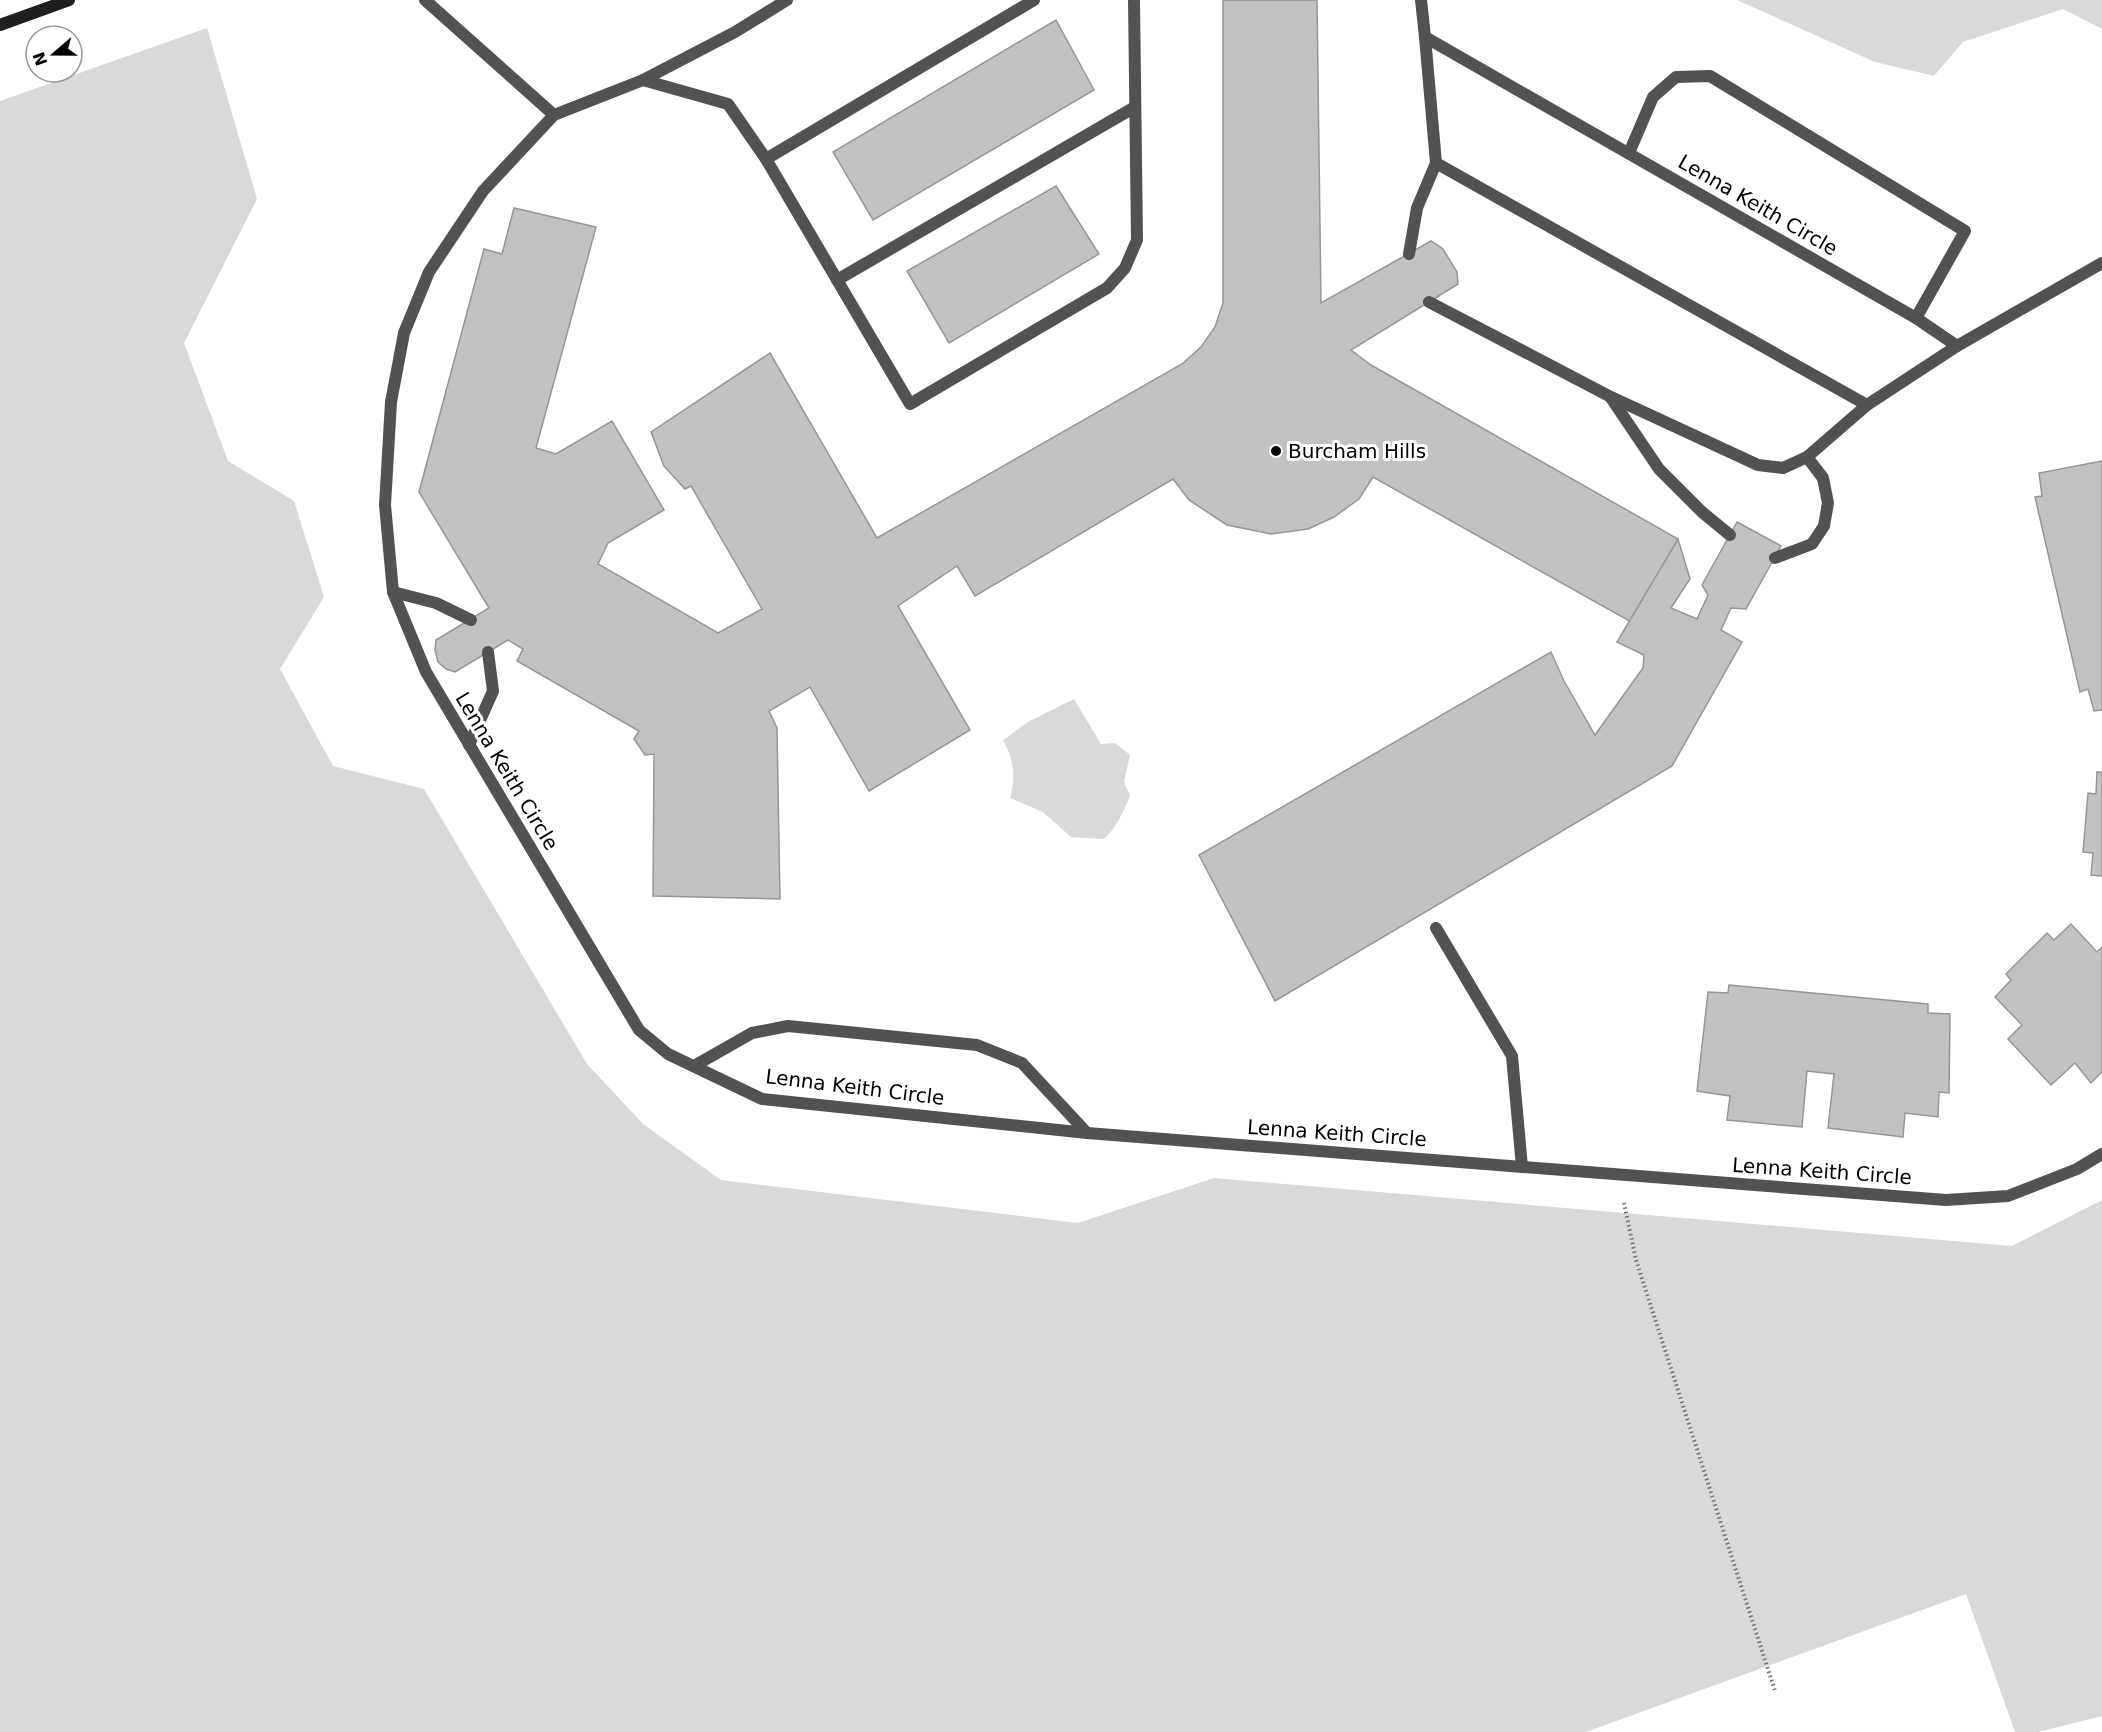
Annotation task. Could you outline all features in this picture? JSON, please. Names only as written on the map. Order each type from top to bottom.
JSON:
[{"type":"street","points":[[0,25],[69,0]]},
{"type":"street","points":[[426,0],[554,115]]},
{"type":"street","name":"Lenna Keith Circle","points":[[787,0],[735,32],[643,80],[554,115],[483,191],[429,272],[404,333],[391,402],[385,505],[393,592],[426,672],[639,1030],[668,1054],[762,1099],[1087,1133],[1946,1200],[2008,1196],[2077,1169],[2102,1154]]},
{"type":"street","points":[[766,159],[1034,0]]},
{"type":"street","points":[[643,80],[728,104],[766,159],[910,404],[1107,288],[1125,268],[1137,240],[1134,0]]},
{"type":"street","points":[[1409,254],[1417,208],[1436,163],[1421,0]]},
{"type":"street","name":"Lenna Keith Circle","points":[[1425,37],[1916,318],[1958,346]]},
{"type":"street","points":[[1629,153],[1653,97],[1676,77],[1710,76],[1965,231],[1916,318]]},
{"type":"street","points":[[837,280],[1135,107]]},
{"type":"street","points":[[1436,163],[1867,405]]},
{"type":"street","points":[[1429,302],[1611,397],[1758,465],[1782,468],[1807,458],[1867,405],[1958,346],[2102,263]]},
{"type":"street","points":[[1611,397],[1659,469],[1702,512],[1730,535]]},
{"type":"street","points":[[1775,558],[1812,544],[1824,526],[1828,503],[1823,478],[1807,458]]},
{"type":"street","points":[[393,592],[436,603],[471,620]]},
{"type":"street","points":[[469,745],[494,691],[488,652]]},
{"type":"street","points":[[1436,928],[1512,1056],[1522,1167]]},
{"type":"street","points":[[693,1066],[752,1033],[788,1026],[977,1046],[1022,1063],[1087,1133]]},
{"type":"path","points":[[1624,1175],[1624,1206],[1636,1260],[1775,1691]]},
{"type":"shaded area","points":[[1737,0],[2102,0],[2102,29],[2063,9],[1963,42],[1934,76],[1875,62]]},
{"type":"shaded area","points":[[207,28],[257,199],[184,343],[228,461],[294,501],[324,597],[280,669],[333,766],[424,789],[587,1064],[643,1124],[721,1180],[1078,1223],[1214,1178],[2012,1246],[2102,1200],[2102,1716],[2038,1732],[2015,1732],[1966,1594],[1586,1732],[0,1732],[0,101],[48,84],[84,84],[84,71]]},
{"type":"shaded area","points":[[1074,699],[1101,744],[1115,743],[1130,755],[1124,782],[1130,795],[1120,818],[1104,839],[1071,837],[1043,812],[1010,798],[1013,768],[1010,754],[1003,740],[1028,722]]},
{"type":"building","name":"Burcham Hills","points":[[1223,0],[1317,0],[1321,303],[1431,241],[1443,249],[1457,272],[1458,284],[1351,350],[1371,365],[1678,539],[1633,623],[1373,477],[1359,499],[1334,517],[1308,529],[1271,534],[1227,525],[1189,500],[1173,479],[975,596],[957,566],[898,606],[970,730],[869,791],[810,687],[769,711],[777,728],[780,899],[653,896],[654,754],[645,755],[634,739],[639,731],[517,661],[523,649],[508,640],[455,672],[446,669],[438,662],[435,650],[436,640],[489,608],[419,492],[484,249],[502,254],[514,208],[596,227],[536,448],[556,454],[612,421],[664,510],[608,543],[598,564],[718,633],[762,609],[691,486],[685,489],[664,466],[651,432],[770,353],[877,538],[1182,364],[1201,347],[1215,327],[1223,303]]},
{"type":"building","points":[[1056,20],[1094,90],[873,220],[833,152]]},
{"type":"building","points":[[1056,186],[1099,254],[949,343],[907,271]]},
{"type":"building","points":[[2102,461],[2102,710],[2094,711],[2088,689],[2080,692],[2035,497],[2042,496],[2039,473]]},
{"type":"building","points":[[1737,522],[1781,546],[1746,609],[1731,608],[1721,630],[1742,642],[1672,766],[1275,1001],[1199,855],[1551,652],[1564,681],[1595,735],[1643,668],[1644,655],[1617,642],[1678,539],[1690,579],[1671,608],[1697,619],[1708,595],[1702,585]]},
{"type":"building","points":[[2097,772],[2102,772],[2102,876],[2091,875],[2093,853],[2083,852],[2088,793],[2096,794]]},
{"type":"building","points":[[2071,924],[2097,952],[2102,947],[2102,1072],[2091,1083],[2075,1063],[2051,1085],[2008,1039],[2022,1025],[1995,997],[2011,980],[2006,974],[2047,933],[2054,940]]},
{"type":"building","points":[[1729,985],[1928,1004],[1928,1013],[1950,1014],[1949,1093],[1939,1092],[1938,1117],[1905,1113],[1903,1137],[1828,1128],[1834,1074],[1807,1071],[1802,1127],[1727,1120],[1730,1096],[1697,1091],[1708,992],[1728,993]]},
{"type":"place","name":"Burcham Hills","points":[[1276,451]]}]
